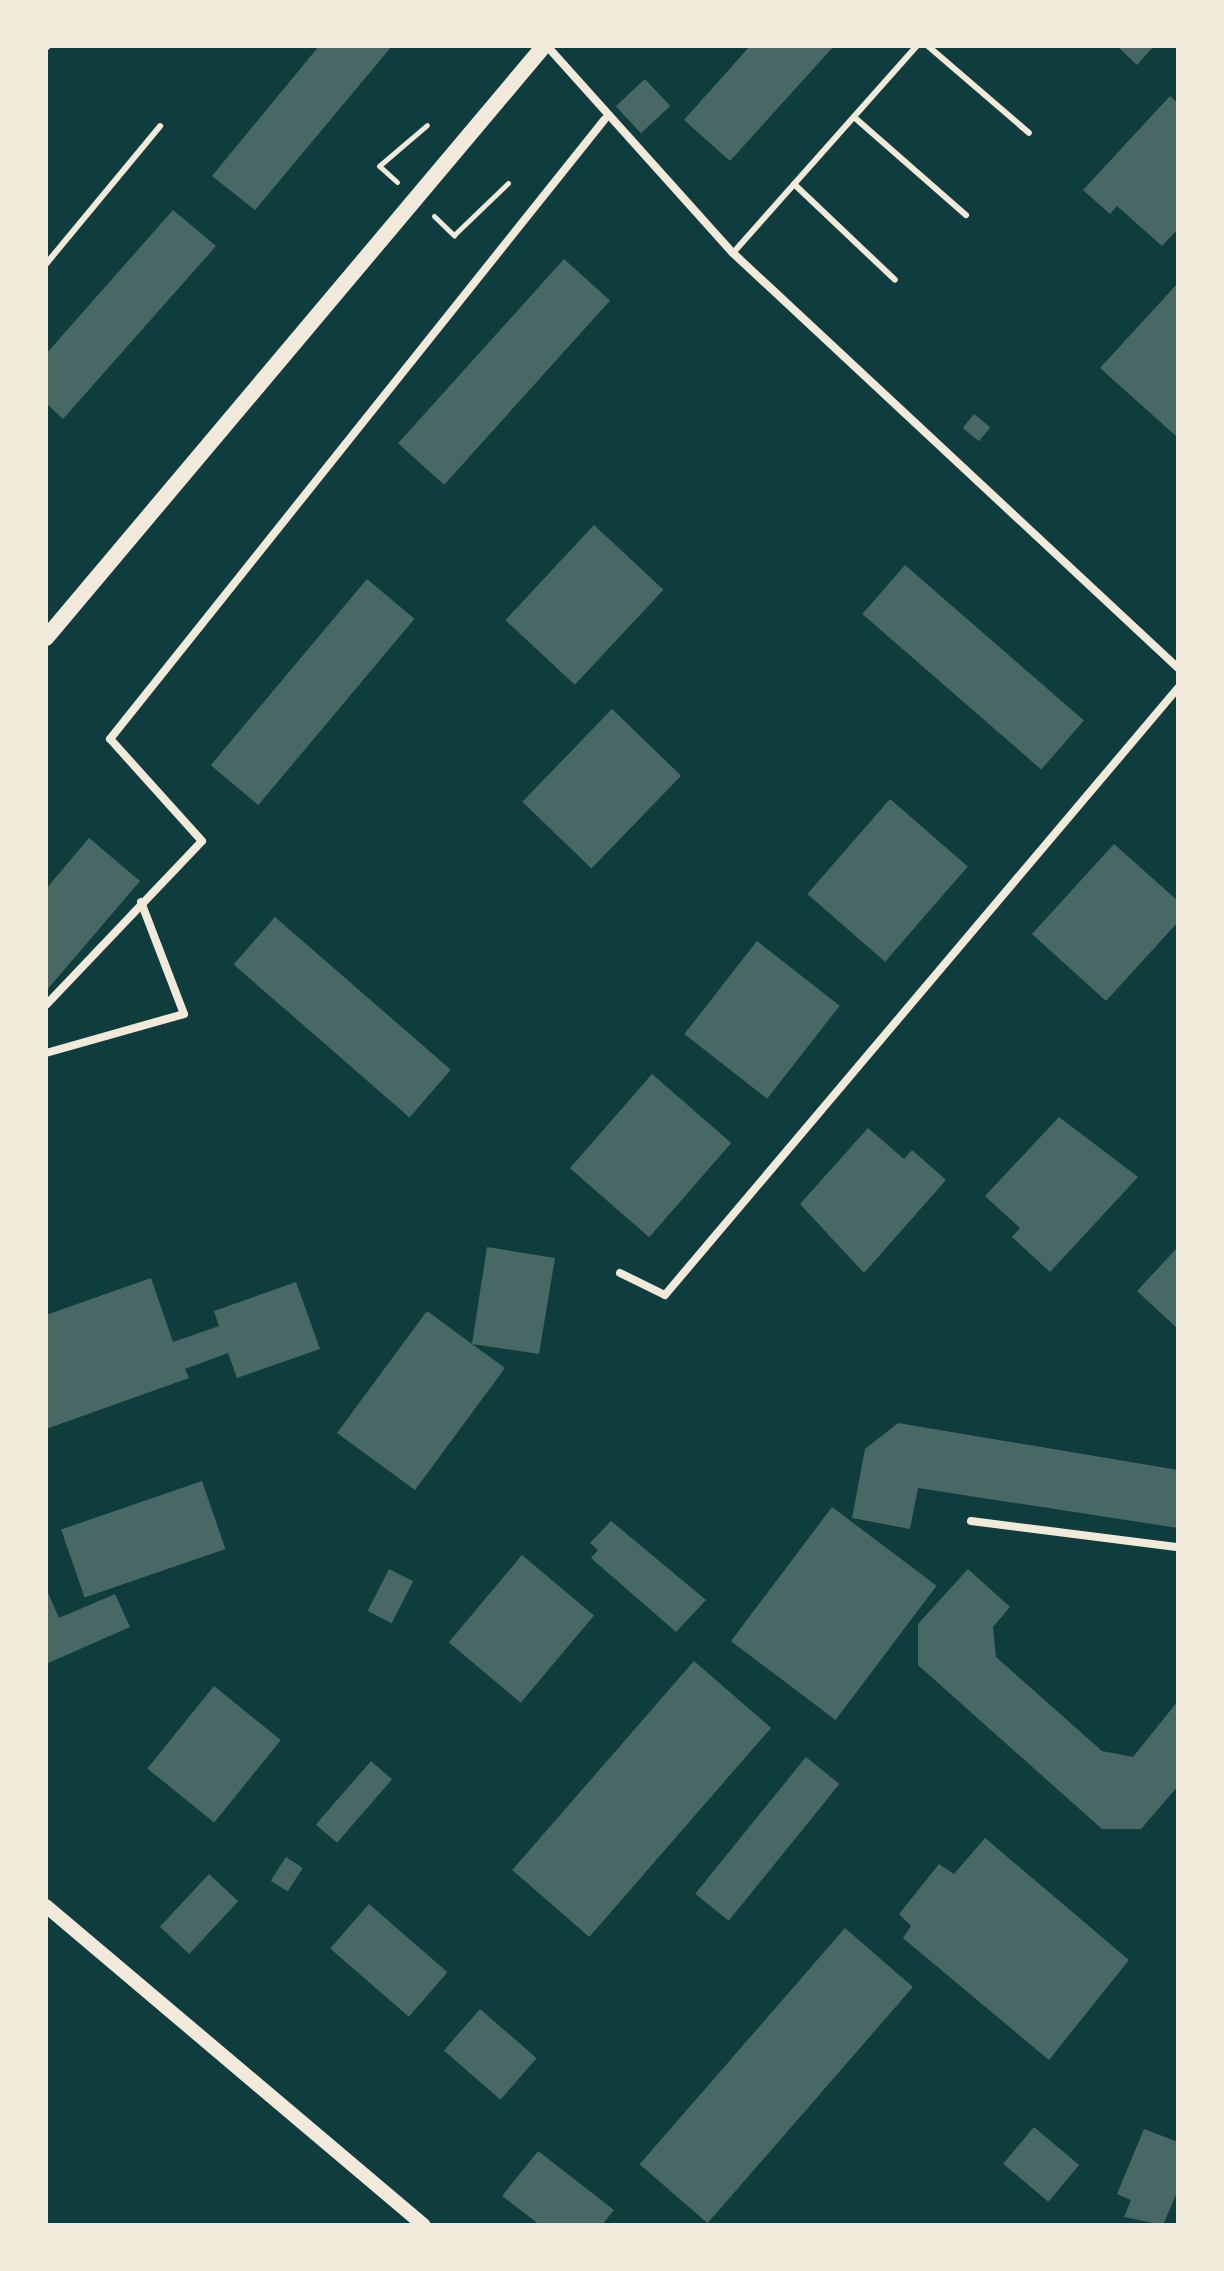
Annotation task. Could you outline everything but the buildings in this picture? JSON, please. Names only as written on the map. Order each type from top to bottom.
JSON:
[{"type":"main road","points":[[46,638],[546,46]]},
{"type":"street","points":[[546,46],[605,119],[733,253],[1178,668]]},
{"type":"street","points":[[46,1005],[202,841],[110,739],[605,119]]},
{"type":"street","points":[[620,1273],[665,1295],[1178,688]]},
{"type":"street","points":[[46,1053],[184,1014],[141,902]]},
{"type":"street","points":[[971,1521],[1178,1547]]},
{"type":"street","points":[[46,1906],[423,2225]]},
{"type":"lane","points":[[733,253],[917,46]]},
{"type":"lane","points":[[928,46],[1029,133]]},
{"type":"lane","points":[[854,117],[966,215]]},
{"type":"lane","points":[[46,264],[160,126]]},
{"type":"lane","points":[[794,184],[895,280]]},
{"type":"path","points":[[379,166],[427,125]]},
{"type":"path","points":[[454,235],[508,183]]}]
